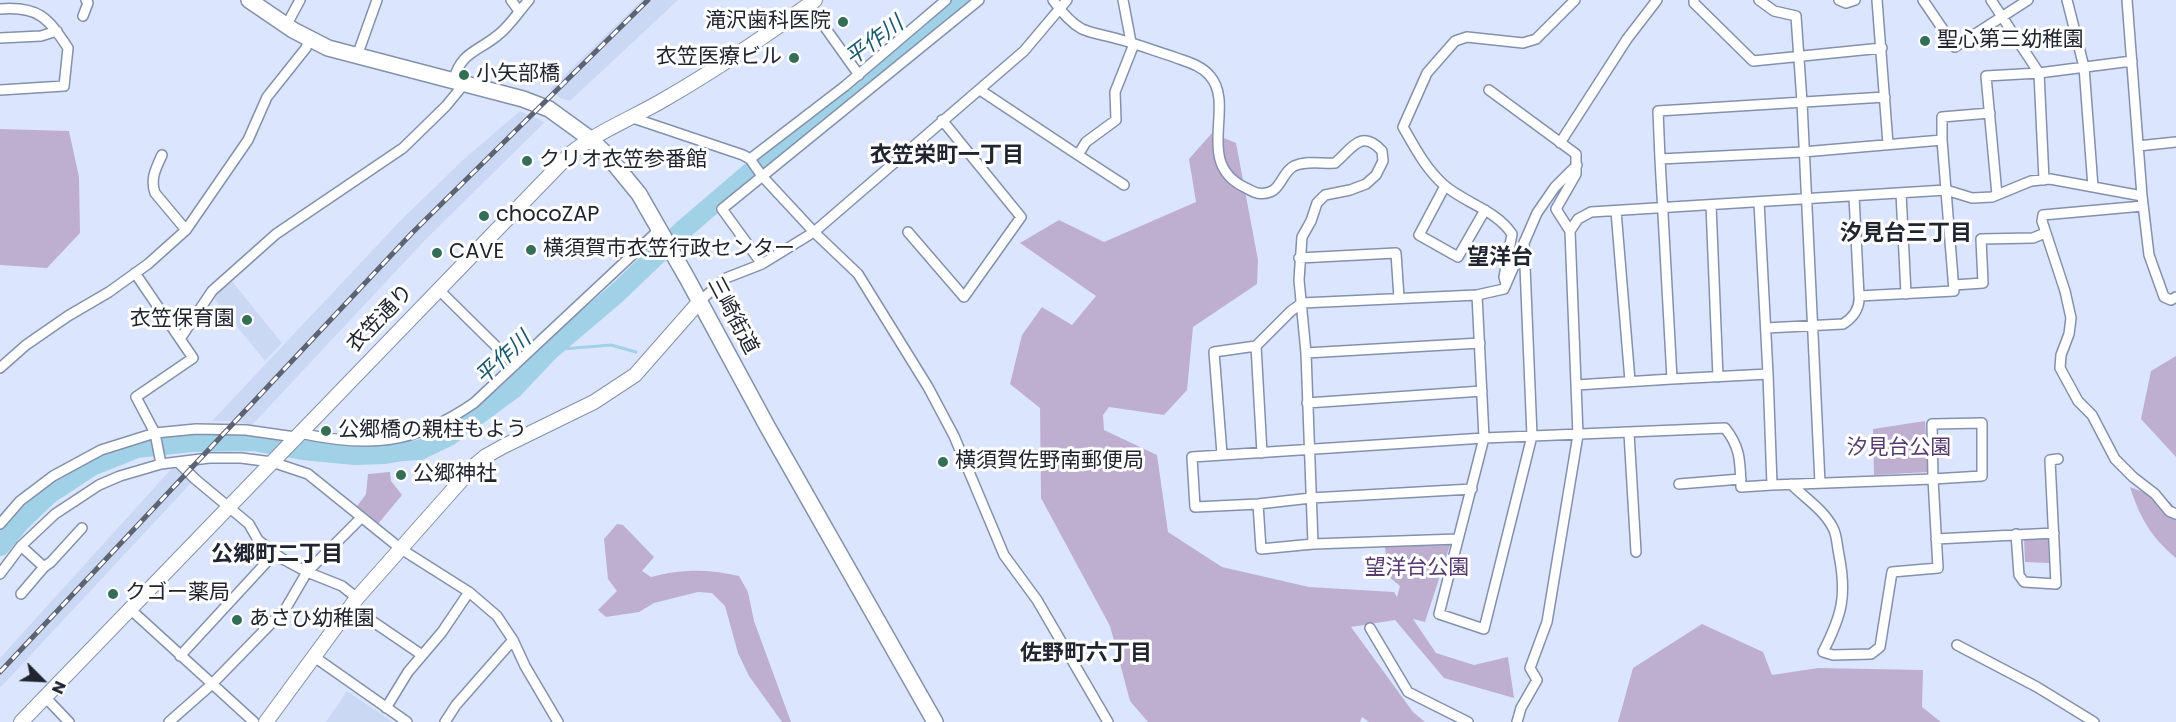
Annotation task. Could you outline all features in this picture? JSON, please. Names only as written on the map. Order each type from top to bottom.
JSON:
[{"type":"main road","name":"三崎街道","points":[[249,0],[309,39],[357,56],[523,99],[549,109],[589,138],[607,155],[639,194],[660,229],[767,426],[935,722]]},
{"type":"street","points":[[83,16],[88,3],[86,0]]},
{"type":"street","points":[[286,26],[300,0]]},
{"type":"street","points":[[357,56],[377,0]]},
{"type":"street","points":[[511,0],[519,11]]},
{"type":"street","points":[[180,339],[212,291],[276,234],[403,148],[460,89],[457,82],[457,67],[466,56],[499,35],[530,0]]},
{"type":"street","points":[[750,160],[859,75],[946,0]]},
{"type":"street","points":[[762,264],[722,209],[979,0]]},
{"type":"street","points":[[1053,0],[1081,28],[1132,43],[1205,70],[1217,87],[1219,103],[1217,140],[1226,173],[1235,183],[1256,193],[1269,192],[1278,188],[1292,167],[1303,163],[1335,163],[1356,142],[1364,140],[1376,144],[1383,150],[1383,161],[1376,175],[1366,184],[1325,195],[1317,203],[1302,237],[1299,258],[1306,352],[1313,544]]},
{"type":"street","points":[[266,722],[353,602],[460,480],[486,456],[584,408],[635,375],[700,301],[726,278],[762,264],[814,232],[1024,51],[1067,0]]},
{"type":"street","points":[[1078,155],[1086,142],[1116,120],[1115,92],[1132,43],[1123,0]]},
{"type":"street","points":[[1506,284],[1504,277],[1512,234],[1505,223],[1445,186],[1421,159],[1403,127],[1427,74],[1455,41],[1467,37],[1523,43],[1536,39],[1575,0]]},
{"type":"street","points":[[1560,143],[1627,39],[1657,0]]},
{"type":"street","points":[[1694,0],[1694,3],[1753,60],[1882,48]]},
{"type":"street","points":[[1759,0],[1774,11],[1796,16],[1820,483]]},
{"type":"street","points":[[1839,0],[1846,3],[1855,0]]},
{"type":"street","points":[[1877,0],[1888,144]]},
{"type":"street","points":[[1923,0],[1955,47],[2028,0]]},
{"type":"street","points":[[1991,0],[2039,72],[2044,180]]},
{"type":"street","points":[[2067,0],[2084,67],[2093,187]]},
{"type":"street","points":[[2127,0],[2142,201],[2149,255],[2164,297],[2171,300],[2176,297]]},
{"type":"street","points":[[812,2],[859,75]]},
{"type":"street","name":"衣笠通り","points":[[21,722],[570,154],[589,138],[633,118],[679,91],[812,2]]},
{"type":"street","points":[[0,9],[19,7],[50,21],[68,48],[64,87],[0,90]]},
{"type":"street","points":[[0,38],[41,36],[57,31]]},
{"type":"street","points":[[1,366],[26,345],[148,264],[186,230],[248,140],[267,97],[306,48],[309,39]]},
{"type":"street","points":[[1997,195],[1986,76],[2132,61]]},
{"type":"street","points":[[980,90],[1124,185]]},
{"type":"street","points":[[1489,90],[1576,154],[1577,165],[1576,174],[1556,209],[1570,231],[1578,435],[1547,622],[1530,668],[1537,680],[1516,722]]},
{"type":"street","points":[[1672,379],[1658,111],[1885,97]]},
{"type":"street","points":[[1859,296],[1954,291],[1942,117],[1990,113]]},
{"type":"street","points":[[633,118],[743,155],[814,232],[858,274],[928,387],[954,436],[1004,555],[1037,600],[1108,722]]},
{"type":"street","points":[[908,232],[964,297],[1021,217],[942,120]]},
{"type":"street","points":[[1660,159],[1803,152],[1942,140]]},
{"type":"street","points":[[2138,146],[2176,142]]},
{"type":"street","points":[[162,155],[153,175],[155,193],[186,230]]},
{"type":"street","points":[[1222,454],[1214,352],[1256,346],[1291,310],[1302,303],[1477,295],[1504,289],[1537,213],[1555,187],[1577,165]]},
{"type":"street","points":[[1570,231],[1578,219],[1591,212],[1946,190],[1972,198],[1997,195],[2031,181],[2044,180],[2093,187],[2142,201]]},
{"type":"street","points":[[1445,186],[1419,235],[1458,257],[1485,210]]},
{"type":"street","points":[[1901,193],[1905,294]]},
{"type":"street","points":[[1766,328],[1843,324],[1850,320],[1859,303],[1854,196]]},
{"type":"street","points":[[2142,201],[2043,214],[2042,221],[2065,291],[2071,318],[2070,334],[2061,355],[2060,368],[2078,401],[2092,415],[2115,459],[2155,494],[2169,511],[2176,514]]},
{"type":"street","points":[[1759,202],[1772,485]]},
{"type":"street","points":[[1711,205],[1718,376]]},
{"type":"street","points":[[1616,211],[1630,381]]},
{"type":"street","points":[[0,524],[20,501],[53,476],[101,450],[156,435],[196,429],[234,432],[246,430],[349,441],[395,439],[419,434],[448,421],[474,403],[660,229]]},
{"type":"street","points":[[1954,285],[1983,283],[1981,239],[2033,238],[2045,233]]},
{"type":"street","points":[[1477,295],[1484,438],[1439,614],[1484,629],[1532,436],[1524,242]]},
{"type":"street","points":[[1299,258],[1396,254],[1399,298]]},
{"type":"street","points":[[135,273],[193,357],[136,397],[156,435],[161,461]]},
{"type":"street","points":[[438,290],[515,364]]},
{"type":"street","points":[[1306,352],[1479,343]]},
{"type":"street","points":[[1256,346],[1262,453]]},
{"type":"street","points":[[1576,385],[1768,374]]},
{"type":"street","points":[[1307,403],[1482,391]]},
{"type":"street","points":[[1472,489],[1194,507],[1192,457],[1484,438],[1725,428],[1739,453],[1741,487],[1791,484],[1933,479],[1982,476],[1982,423],[1932,424],[1933,479],[1938,568],[1892,572],[1880,647],[1871,654],[1833,655],[1823,652],[1839,616],[1844,595],[1843,573],[1833,528],[1820,510],[1791,484]]},
{"type":"street","points":[[1629,433],[1636,552]]},
{"type":"street","points":[[0,574],[21,546],[55,514],[99,485],[120,476],[161,461],[230,458],[274,460],[308,474],[401,549],[470,592],[496,616],[513,640],[525,666],[558,722]]},
{"type":"street","points":[[2016,534],[2019,575],[2024,582],[2056,584],[2050,460],[2058,459]]},
{"type":"street","points":[[178,462],[249,524],[258,540],[308,572],[342,586],[353,602],[422,655]]},
{"type":"street","points":[[1679,484],[1741,479]]},
{"type":"street","points":[[1258,504],[1261,549],[1313,544],[1458,539]]},
{"type":"street","points":[[169,722],[211,685],[286,608],[308,572],[361,518]]},
{"type":"street","points":[[21,594],[82,528]]},
{"type":"street","points":[[1936,539],[2054,533]]},
{"type":"street","points":[[21,546],[45,567]]},
{"type":"street","points":[[180,656],[275,553]]},
{"type":"street","points":[[386,708],[408,672],[442,632],[470,592]]},
{"type":"street","points":[[130,609],[254,722]]},
{"type":"street","points":[[1370,628],[1408,692],[1468,722]]},
{"type":"street","points":[[445,722],[456,705],[513,640]]},
{"type":"street","points":[[1957,645],[2037,687],[2094,722]]},
{"type":"street","points":[[313,656],[407,722]]},
{"type":"street","points":[[45,697],[69,722]]},
{"type":"shaded area","points":[[642,0],[678,0],[570,101],[560,98],[550,89]]},
{"type":"shaded area","points":[[520,111],[545,122],[427,238],[252,425],[235,421],[212,421],[400,221],[464,159]]},
{"type":"shaded area","name":"衣笠保育園","points":[[231,280],[282,343],[265,361],[213,297]]},
{"type":"shaded area","points":[[174,466],[191,483],[0,688],[0,658]]},
{"type":"shaded area","points":[[347,691],[393,722],[326,722]]},
{"type":"green space","points":[[0,129],[69,131],[79,177],[80,233],[47,268],[0,265]]},
{"type":"green space","name":"望洋台公園","points":[[1212,133],[1236,143],[1258,260],[1257,284],[1193,327],[1187,390],[1164,415],[1109,407],[1103,415],[1104,430],[1157,455],[1168,532],[1222,567],[1309,587],[1394,592],[1397,597],[1400,586],[1388,576],[1385,547],[1450,545],[1425,622],[1413,619],[1436,653],[1474,665],[1508,657],[1514,698],[1444,678],[1395,620],[1351,627],[1413,712],[1425,722],[1369,722],[1362,717],[1360,722],[1148,722],[1130,701],[1110,626],[1041,498],[1040,408],[1010,384],[1022,335],[1042,307],[1072,325],[1096,296],[1020,243],[1059,220],[1104,242],[1196,202],[1189,159]]},
{"type":"green space","points":[[2176,356],[2176,457],[2141,419],[2151,371]]},
{"type":"green space","name":"汐見台公園","points":[[1925,421],[1928,472],[1874,475],[1873,429]]},
{"type":"green space","points":[[390,472],[391,481],[402,495],[378,524],[355,509],[366,494],[368,474]]},
{"type":"green space","points":[[2130,487],[2170,502],[2176,509],[2176,558],[2147,526]]},
{"type":"green space","points":[[617,524],[623,525],[654,557],[642,571],[651,577],[674,572],[695,571],[739,576],[748,592],[754,621],[791,722],[782,722],[749,676],[738,653],[725,606],[712,593],[698,592],[654,603],[639,612],[606,617],[598,610],[617,591],[608,579],[604,539]]},
{"type":"green space","points":[[2048,537],[2049,563],[2025,562],[2024,538]]},
{"type":"green space","points":[[1702,624],[1763,652],[1772,675],[1818,668],[1923,670],[1922,707],[1941,722],[1618,722],[1633,668]]},
{"type":"waterway","name":"平作川","points":[[0,546],[20,522],[48,495],[92,466],[137,448],[191,442],[253,441],[303,450],[355,455],[385,454],[420,450],[449,436],[513,389],[550,350],[616,294],[684,229],[802,128],[919,39],[963,0]]},
{"type":"waterway","points":[[550,350],[611,345],[636,352]]},
{"type":"railway","points":[[0,672],[412,233],[648,0]]},
{"type":"place","name":"滝沢歯科医院","points":[[843,22]]},
{"type":"place","name":"聖心第三幼稚園","points":[[1925,41]]},
{"type":"place","name":"衣笠医療ビル","points":[[794,58]]},
{"type":"place","name":"小矢部橋","points":[[464,75]]},
{"type":"place","name":"クリオ衣笠参番館","points":[[527,161]]},
{"type":"place","name":"chocoZAP","points":[[484,216]]},
{"type":"place","name":"横須賀市衣笠行政センター","points":[[531,250]]},
{"type":"place","name":"CAVE","points":[[437,253]]},
{"type":"place","name":"衣笠保育園","points":[[247,320]]},
{"type":"place","name":"公郷橋の親柱もよう","points":[[326,431]]},
{"type":"place","name":"横須賀佐野南郵便局","points":[[943,462]]},
{"type":"place","name":"公郷神社","points":[[401,475]]},
{"type":"place","name":"クゴー薬局","points":[[113,594]]},
{"type":"place","name":"あさひ幼稚園","points":[[237,620]]},
{"type":"district","name":"衣笠栄町一丁目","points":[[947,156]]},
{"type":"district","name":"汐見台三丁目","points":[[1906,234]]},
{"type":"district","name":"望洋台","points":[[1500,258]]},
{"type":"district","name":"公郷町二丁目","points":[[277,555]]},
{"type":"district","name":"佐野町六丁目","points":[[1086,654]]}]
